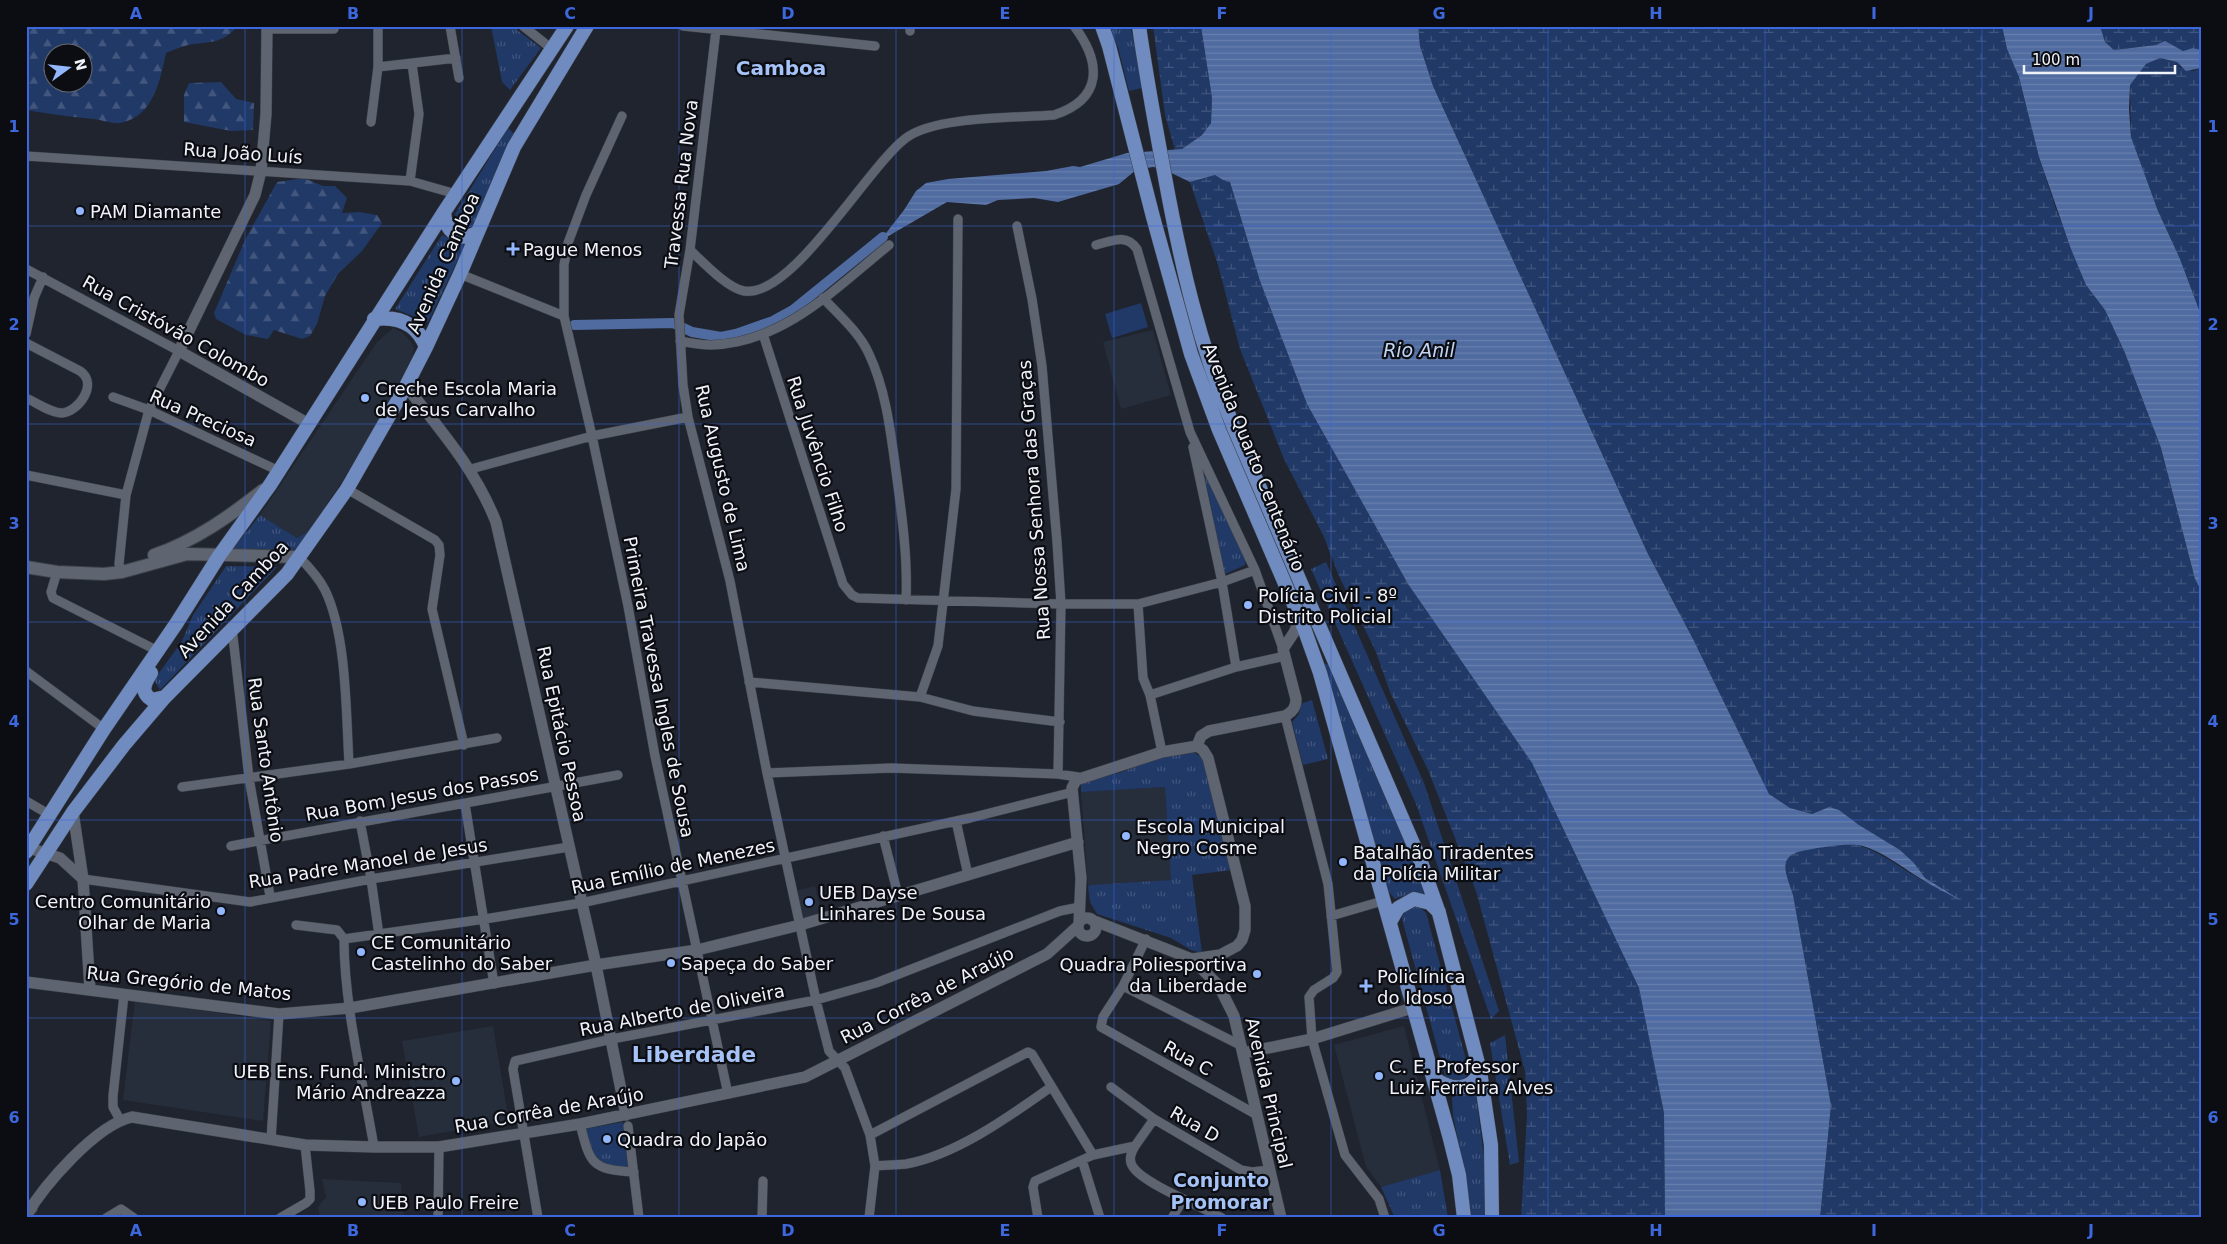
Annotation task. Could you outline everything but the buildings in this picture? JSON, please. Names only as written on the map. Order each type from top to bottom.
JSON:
[{"type":"main road","name":"Avenida Camboa","points":[[28,850],[104,730],[176,624],[219,556],[270,485],[374,319],[567,26]]},
{"type":"main road","name":"Avenida Camboa","points":[[26,884],[73,812],[124,745],[165,697],[287,574],[348,489],[426,347],[460,274],[514,147],[587,26]]},
{"type":"main road","name":"Avenida Quarto Centenário","points":[[1102,26],[1122,94],[1184,331],[1200,382],[1310,644],[1434,1078],[1455,1159],[1464,1218]]},
{"type":"main road","points":[[1135,26],[1142,50]]},
{"type":"main road","points":[[1139,26],[1142,50]]},
{"type":"main road","name":"Avenida Quarto Centenário","points":[[1142,50],[1171,211],[1194,312],[1216,384],[1421,862],[1439,913],[1480,1071],[1491,1146],[1492,1218]]},
{"type":"main road","points":[[444,212],[447,227],[452,233],[464,237],[477,233]]},
{"type":"main road","points":[[374,319],[389,318],[405,322],[420,333],[426,347]]},
{"type":"main road","points":[[26,560],[121,568],[205,532],[270,485]]},
{"type":"main road","points":[[26,567],[85,574],[187,554],[299,557]]},
{"type":"main road","points":[[165,697],[152,700],[144,691],[144,683],[169,645],[176,624]]},
{"type":"main road","points":[[1390,922],[1398,908],[1414,899],[1430,903],[1439,913]]},
{"type":"main road","points":[[1434,1078],[1444,1086],[1460,1088],[1475,1080],[1480,1071]]},
{"type":"street","points":[[371,122],[378,67],[378,26]]},
{"type":"street","points":[[450,26],[459,78]]},
{"type":"street","points":[[682,26],[716,30],[779,31],[875,46]]},
{"type":"street","points":[[690,250],[731,285],[743,291],[753,291],[776,280],[805,257],[880,163],[906,138],[916,132],[941,123],[1054,115],[1066,111],[1088,95],[1093,86],[1094,74],[1088,49],[1074,26]]},
{"type":"street","points":[[121,568],[126,494],[149,410],[250,207],[261,170],[266,114],[267,27],[334,29]]},
{"type":"street","points":[[527,28],[552,49]]},
{"type":"street","name":"Travessa Rua Nova","points":[[680,341],[679,320],[690,250],[716,30]]},
{"type":"street","points":[[378,67],[456,58]]},
{"type":"street","points":[[410,181],[419,114],[412,64]]},
{"type":"street","name":"Primeira Travessa Ingles de Sousa","points":[[622,116],[586,195],[568,243],[564,265],[564,316],[628,606],[655,756],[728,1094]]},
{"type":"street","name":"Rua João Luís","points":[[26,156],[410,181],[456,194]]},
{"type":"street","points":[[920,697],[936,654],[942,601],[946,584],[956,489],[958,219]]},
{"type":"street","name":"Rua Nossa Senhora das Graças","points":[[1017,226],[1032,299],[1042,366],[1061,604],[1058,774]]},
{"type":"street","points":[[1096,244],[1122,238],[1128,240],[1137,249],[1190,432],[1222,582],[1236,667]]},
{"type":"street","points":[[680,341],[709,345],[727,344],[785,326],[803,314],[889,245]]},
{"type":"street","name":"Rua Cristóvão Colombo","points":[[26,269],[179,351],[309,424]]},
{"type":"street","points":[[460,274],[564,316]]},
{"type":"street","points":[[26,334],[34,298],[43,277]]},
{"type":"street","points":[[823,298],[864,344],[870,354],[883,395],[888,418],[908,568],[906,600],[1138,604],[1222,582],[1255,570]]},
{"type":"street","name":"Rua Juvêncio Filho","points":[[763,334],[843,584],[852,595],[858,598],[906,600]]},
{"type":"street","name":"Rua Augusto de Lima","points":[[680,341],[682,385],[688,417],[730,581],[767,773],[816,1000],[829,1051],[845,1068],[870,1135],[875,1166],[869,1218]]},
{"type":"street","points":[[26,343],[86,376],[89,382],[88,388],[78,405],[65,413],[58,413],[26,398]]},
{"type":"street","name":"Rua Epitácio Pessoa","points":[[406,386],[471,469],[485,494],[496,522],[612,1039],[627,1121],[639,1218]]},
{"type":"street","name":"Rua Preciosa","points":[[112,397],[149,410],[279,471]]},
{"type":"street","points":[[471,469],[592,436],[688,417]]},
{"type":"street","points":[[1190,432],[1255,570],[1284,652],[1296,702],[1292,712],[1285,716],[1209,731],[1201,736],[1197,746]]},
{"type":"street","points":[[26,475],[126,494]]},
{"type":"street","points":[[348,489],[435,540],[439,546],[440,555],[432,609],[464,745]]},
{"type":"street","points":[[299,557],[324,589],[336,618],[350,764]]},
{"type":"street","points":[[57,572],[51,592],[53,598],[158,651]]},
{"type":"street","points":[[1138,604],[1143,678],[1150,695],[1162,752]]},
{"type":"street","points":[[1284,652],[1297,628],[1299,616]]},
{"type":"street","name":"Rua Santo Antônio","points":[[232,628],[249,778],[270,896]]},
{"type":"street","points":[[1150,695],[1284,652],[1296,643],[1310,644]]},
{"type":"street","points":[[26,671],[104,730]]},
{"type":"street","points":[[749,682],[920,697],[973,712],[1060,722]]},
{"type":"street","points":[[1285,716],[1328,884],[1337,972],[1333,978],[1314,990],[1309,997],[1312,1039],[1345,1155],[1375,1193],[1385,1218]]},
{"type":"street","points":[[182,787],[350,764],[497,738]]},
{"type":"street","points":[[767,773],[891,768],[1058,774],[1078,778],[1162,752],[1197,746],[1203,750],[1208,758],[1245,906],[1246,916],[1242,940],[1231,951],[1220,955],[1192,958],[1091,919],[1082,919],[1079,925]]},
{"type":"street","name":"Rua Bom Jesus dos Passos","points":[[232,846],[618,775]]},
{"type":"street","points":[[1078,778],[1074,784],[1073,792],[1081,878],[1079,925],[1082,934],[1088,935],[1121,930]]},
{"type":"street","name":"Rua Emílio de Menezes","points":[[344,939],[485,920],[581,903],[956,821],[1073,792]]},
{"type":"street","points":[[26,801],[50,815]]},
{"type":"street","points":[[465,804],[494,984]]},
{"type":"street","points":[[73,812],[83,879],[90,990]]},
{"type":"street","points":[[360,821],[379,935]]},
{"type":"street","points":[[956,821],[968,875]]},
{"type":"street","points":[[883,836],[898,896]]},
{"type":"street","name":"Rua Gregório de Matos","points":[[26,982],[279,1014],[350,1008],[596,965],[698,950],[800,925],[1078,842]]},
{"type":"street","name":"Rua Padre Manoel de Jesus","points":[[83,879],[238,901],[259,900],[270,896],[320,890],[371,879],[569,847]]},
{"type":"street","points":[[28,850],[48,853],[66,862],[83,879]]},
{"type":"street","points":[[1081,878],[1091,919],[1096,927],[1093,933]]},
{"type":"street","points":[[1331,916],[1380,902],[1385,903]]},
{"type":"street","name":"Rua Alberto de Oliveira","points":[[525,1132],[513,1069],[515,1061],[612,1039],[816,1000],[876,983],[1060,911],[1080,907]]},
{"type":"street","points":[[296,925],[337,930],[344,939],[344,958],[350,1008],[374,1147]]},
{"type":"street","name":"Rua Corrêa de Araújo","points":[[120,1120],[144,1117],[305,1145],[374,1147],[439,1147],[580,1124],[627,1121],[728,1094],[805,1077],[1047,954],[1079,925]]},
{"type":"street","points":[[1146,939],[1123,986],[1242,1049],[1312,1039],[1409,1009],[1414,1010]]},
{"type":"street","name":"Avenida Principal","points":[[1192,958],[1219,986],[1226,999],[1242,1049],[1281,1218]]},
{"type":"street","name":"Rua C","points":[[1123,986],[1102,1019],[1103,1029],[1257,1115]]},
{"type":"street","points":[[28,1211],[66,1164],[120,1120],[114,1107],[113,1096],[124,995]]},
{"type":"street","points":[[271,1140],[279,1014]]},
{"type":"street","points":[[870,1135],[1023,1054],[1032,1054],[1093,1155]]},
{"type":"street","points":[[875,1166],[906,1164],[973,1138],[1052,1087]]},
{"type":"street","name":"Rua D","points":[[1111,1087],[1154,1119],[1241,1170],[1252,1172],[1269,1170]]},
{"type":"street","points":[[1154,1119],[1130,1154],[1132,1167],[1138,1173],[1183,1200],[1222,1218]]},
{"type":"street","points":[[580,1124],[586,1150],[594,1162],[606,1169],[634,1172]]},
{"type":"street","points":[[525,1132],[538,1218]]},
{"type":"street","points":[[280,1218],[310,1199],[305,1145]]},
{"type":"street","points":[[1038,1218],[1033,1183],[1093,1155],[1135,1146]]},
{"type":"street","points":[[438,1218],[439,1147]]},
{"type":"street","points":[[1082,1160],[1100,1218]]},
{"type":"street","points":[[762,1218],[764,1181]]},
{"type":"street","points":[[1172,1218],[1183,1200]]},
{"type":"street","points":[[106,1218],[121,1209],[134,1218]]},
{"type":"shaded area","name":"Creche Escola Maria de Jesus Carvalho","points":[[393,328],[403,333],[411,342],[414,348],[412,358],[369,439],[310,531],[297,538],[260,515],[377,342]]},
{"type":"shaded area","points":[[1153,330],[1171,395],[1121,409],[1103,342]]},
{"type":"shaded area","name":"Escola Municipal Negro Cosme","points":[[1165,787],[1171,880],[1088,887],[1081,792]]},
{"type":"shaded area","name":"UEB Dayse Linhares De Sousa","points":[[815,886],[821,913],[803,918],[796,891]]},
{"type":"shaded area","points":[[135,1000],[271,1021],[263,1121],[123,1100]]},
{"type":"shaded area","name":"UEB Ens. Fund. Ministro Mário Andreazza","points":[[493,1026],[509,1121],[419,1137],[402,1041]]},
{"type":"shaded area","name":"C. E. Professor Luiz Ferreira Alves","points":[[1404,1026],[1440,1170],[1381,1187],[1366,1167],[1334,1045]]},
{"type":"shaded area","name":"UEB Paulo Freire","points":[[322,1179],[401,1183],[404,1218],[320,1218],[318,1207],[326,1197]]},
{"type":"green space","points":[[26,26],[238,26],[221,39],[188,45],[166,53],[154,95],[141,113],[132,119],[115,123],[26,110]]},
{"type":"green space","points":[[491,26],[512,26],[541,48],[510,90],[502,82]]},
{"type":"green space","points":[[1109,26],[1130,26],[1136,49],[1142,88],[1129,91],[1118,47]]},
{"type":"green space","points":[[1153,26],[1201,26],[1212,98],[1211,123],[1202,135],[1182,149],[1175,150],[1165,115]]},
{"type":"green space","points":[[1418,26],[2002,26],[2007,49],[2019,77],[2039,157],[2055,206],[2086,285],[2105,310],[2125,353],[2161,448],[2195,579],[2201,590],[2201,1218],[1820,1218],[1831,1105],[1793,895],[1784,866],[1785,862],[1797,852],[1806,849],[1857,845],[1880,854],[1921,880],[1938,887],[1925,878],[1914,863],[1900,850],[1859,825],[1839,810],[1829,807],[1812,814],[1790,808],[1769,794],[1693,639],[1648,554],[1433,86],[1420,46]]},
{"type":"green space","points":[[2100,26],[2201,26],[2201,50],[2193,48],[2183,51],[2163,43],[2114,50],[2105,42]]},
{"type":"green space","points":[[2160,58],[2177,62],[2180,67],[2193,71],[2201,68],[2201,315],[2180,259],[2158,211],[2131,137],[2130,85],[2146,64]]},
{"type":"green space","points":[[221,82],[236,99],[254,103],[253,130],[231,131],[184,122],[184,95],[189,83]]},
{"type":"green space","points":[[508,128],[516,136],[472,228],[463,226],[459,223],[455,214]]},
{"type":"green space","points":[[1215,175],[1230,182],[1260,281],[1307,404],[1408,584],[1532,763],[1639,988],[1664,1113],[1665,1218],[1521,1218],[1527,1114],[1525,1071],[1476,891],[1428,770],[1390,692],[1376,652],[1339,576],[1324,537],[1284,459],[1240,349],[1218,265],[1190,182]]},
{"type":"green space","points":[[304,178],[323,186],[335,186],[347,198],[342,213],[359,212],[377,215],[382,223],[362,251],[338,274],[325,296],[317,324],[310,336],[302,339],[274,330],[268,339],[246,335],[216,319],[214,313],[245,240],[277,182]]},
{"type":"green space","points":[[442,235],[465,245],[428,322],[395,309]]},
{"type":"green space","points":[[1141,303],[1148,327],[1112,338],[1105,314]]},
{"type":"green space","points":[[1203,469],[1246,558],[1245,565],[1225,574]]},
{"type":"green space","points":[[260,515],[297,538],[310,531],[299,547],[291,551],[232,550]]},
{"type":"green space","points":[[1326,562],[1424,783],[1499,1011],[1491,1019],[1416,804],[1311,569]]},
{"type":"green space","points":[[226,566],[277,567],[160,690],[154,680],[182,641],[193,615]]},
{"type":"green space","points":[[1323,663],[1330,665],[1407,847],[1422,884],[1424,894],[1411,893],[1395,899],[1388,891]]},
{"type":"green space","points":[[1312,700],[1328,759],[1303,765],[1292,722],[1299,714],[1300,704]]},
{"type":"green space","points":[[1192,751],[1201,757],[1204,763],[1232,870],[1192,875],[1202,953],[1191,950],[1171,938],[1097,914],[1090,902],[1088,887],[1091,885],[1171,880],[1165,787],[1081,792],[1081,783],[1122,772],[1149,761]]},
{"type":"green space","points":[[1408,905],[1419,906],[1426,913],[1466,1059],[1467,1074],[1463,1081],[1447,1080],[1445,1076],[1402,919],[1403,911]]},
{"type":"green space","points":[[1505,1035],[1519,1162],[1510,1165],[1490,1043]]},
{"type":"green space","points":[[1475,1087],[1484,1157],[1484,1218],[1470,1218],[1466,1178],[1453,1116],[1452,1097],[1466,1094]]},
{"type":"green space","points":[[623,1122],[629,1167],[613,1167],[594,1159],[585,1129]]},
{"type":"green space","name":"Quadra do Japão","points":[[622,1126],[625,1145],[593,1152],[589,1133]]},
{"type":"green space","points":[[1440,1170],[1448,1218],[1395,1218],[1381,1187]]},
{"type":"water","name":"Rio Anil","points":[[1201,26],[1418,26],[1420,46],[1433,86],[1648,554],[1693,639],[1769,794],[1790,808],[1812,814],[1829,807],[1839,810],[1859,825],[1900,850],[1914,863],[1925,878],[1962,901],[1923,880],[1880,853],[1857,845],[1832,846],[1797,852],[1790,856],[1787,861],[1785,866],[1786,872],[1793,895],[1831,1105],[1820,1218],[1665,1218],[1664,1113],[1639,988],[1532,763],[1408,584],[1307,404],[1260,281],[1230,182],[1215,175],[1190,182],[1163,169],[1153,167],[1136,170],[1119,184],[1058,202],[1034,198],[998,200],[986,205],[947,202],[885,238],[883,237],[916,191],[926,183],[948,179],[1046,171],[1073,166],[1080,167],[1127,153],[1182,149],[1202,135],[1211,123],[1212,98]]},
{"type":"water","points":[[2002,26],[2100,26],[2105,42],[2114,50],[2156,45],[2165,41],[2183,51],[2193,48],[2201,50],[2201,68],[2186,71],[2177,62],[2160,58],[2146,64],[2130,85],[2129,109],[2131,137],[2158,211],[2180,259],[2201,315],[2201,590],[2195,579],[2161,448],[2125,353],[2105,310],[2086,285],[2071,249],[2039,157],[2019,77],[2007,49]]},
{"type":"waterway","points":[[574,325],[673,323],[692,332],[721,337],[736,334],[773,321],[793,310],[883,237]]},
{"type":"place","name":"PAM Diamante","points":[[80,211]]},
{"type":"place","name":"Pague Menos","points":[[513,249]]},
{"type":"place","name":"Creche Escola Maria de Jesus Carvalho","points":[[365,398]]},
{"type":"place","name":"Polícia Civil - 8º Distrito Policial","points":[[1248,605]]},
{"type":"place","name":"Escola Municipal Negro Cosme","points":[[1126,836]]},
{"type":"place","name":"Batalhão Tiradentes da Polícia Militar","points":[[1343,862]]},
{"type":"place","name":"UEB Dayse Linhares De Sousa","points":[[809,902]]},
{"type":"place","name":"Centro Comunitário Olhar de Maria","points":[[221,911]]},
{"type":"place","name":"CE Comunitário Castelinho do Saber","points":[[361,952]]},
{"type":"place","name":"Sapeça do Saber","points":[[671,963]]},
{"type":"place","name":"Quadra Poliesportiva da Liberdade","points":[[1257,974]]},
{"type":"place","name":"Policlínica do Idoso","points":[[1366,986]]},
{"type":"place","name":"C. E. Professor Luiz Ferreira Alves","points":[[1379,1076]]},
{"type":"place","name":"UEB Ens. Fund. Ministro Mário Andreazza","points":[[456,1081]]},
{"type":"place","name":"Quadra do Japão","points":[[607,1139]]},
{"type":"place","name":"UEB Paulo Freire","points":[[362,1202]]},
{"type":"district","name":"Camboa","points":[[781,68]]},
{"type":"district","name":"Liberdade","points":[[694,1054]]},
{"type":"district","name":"Conjunto Promorar","points":[[1221,1191]]}]
